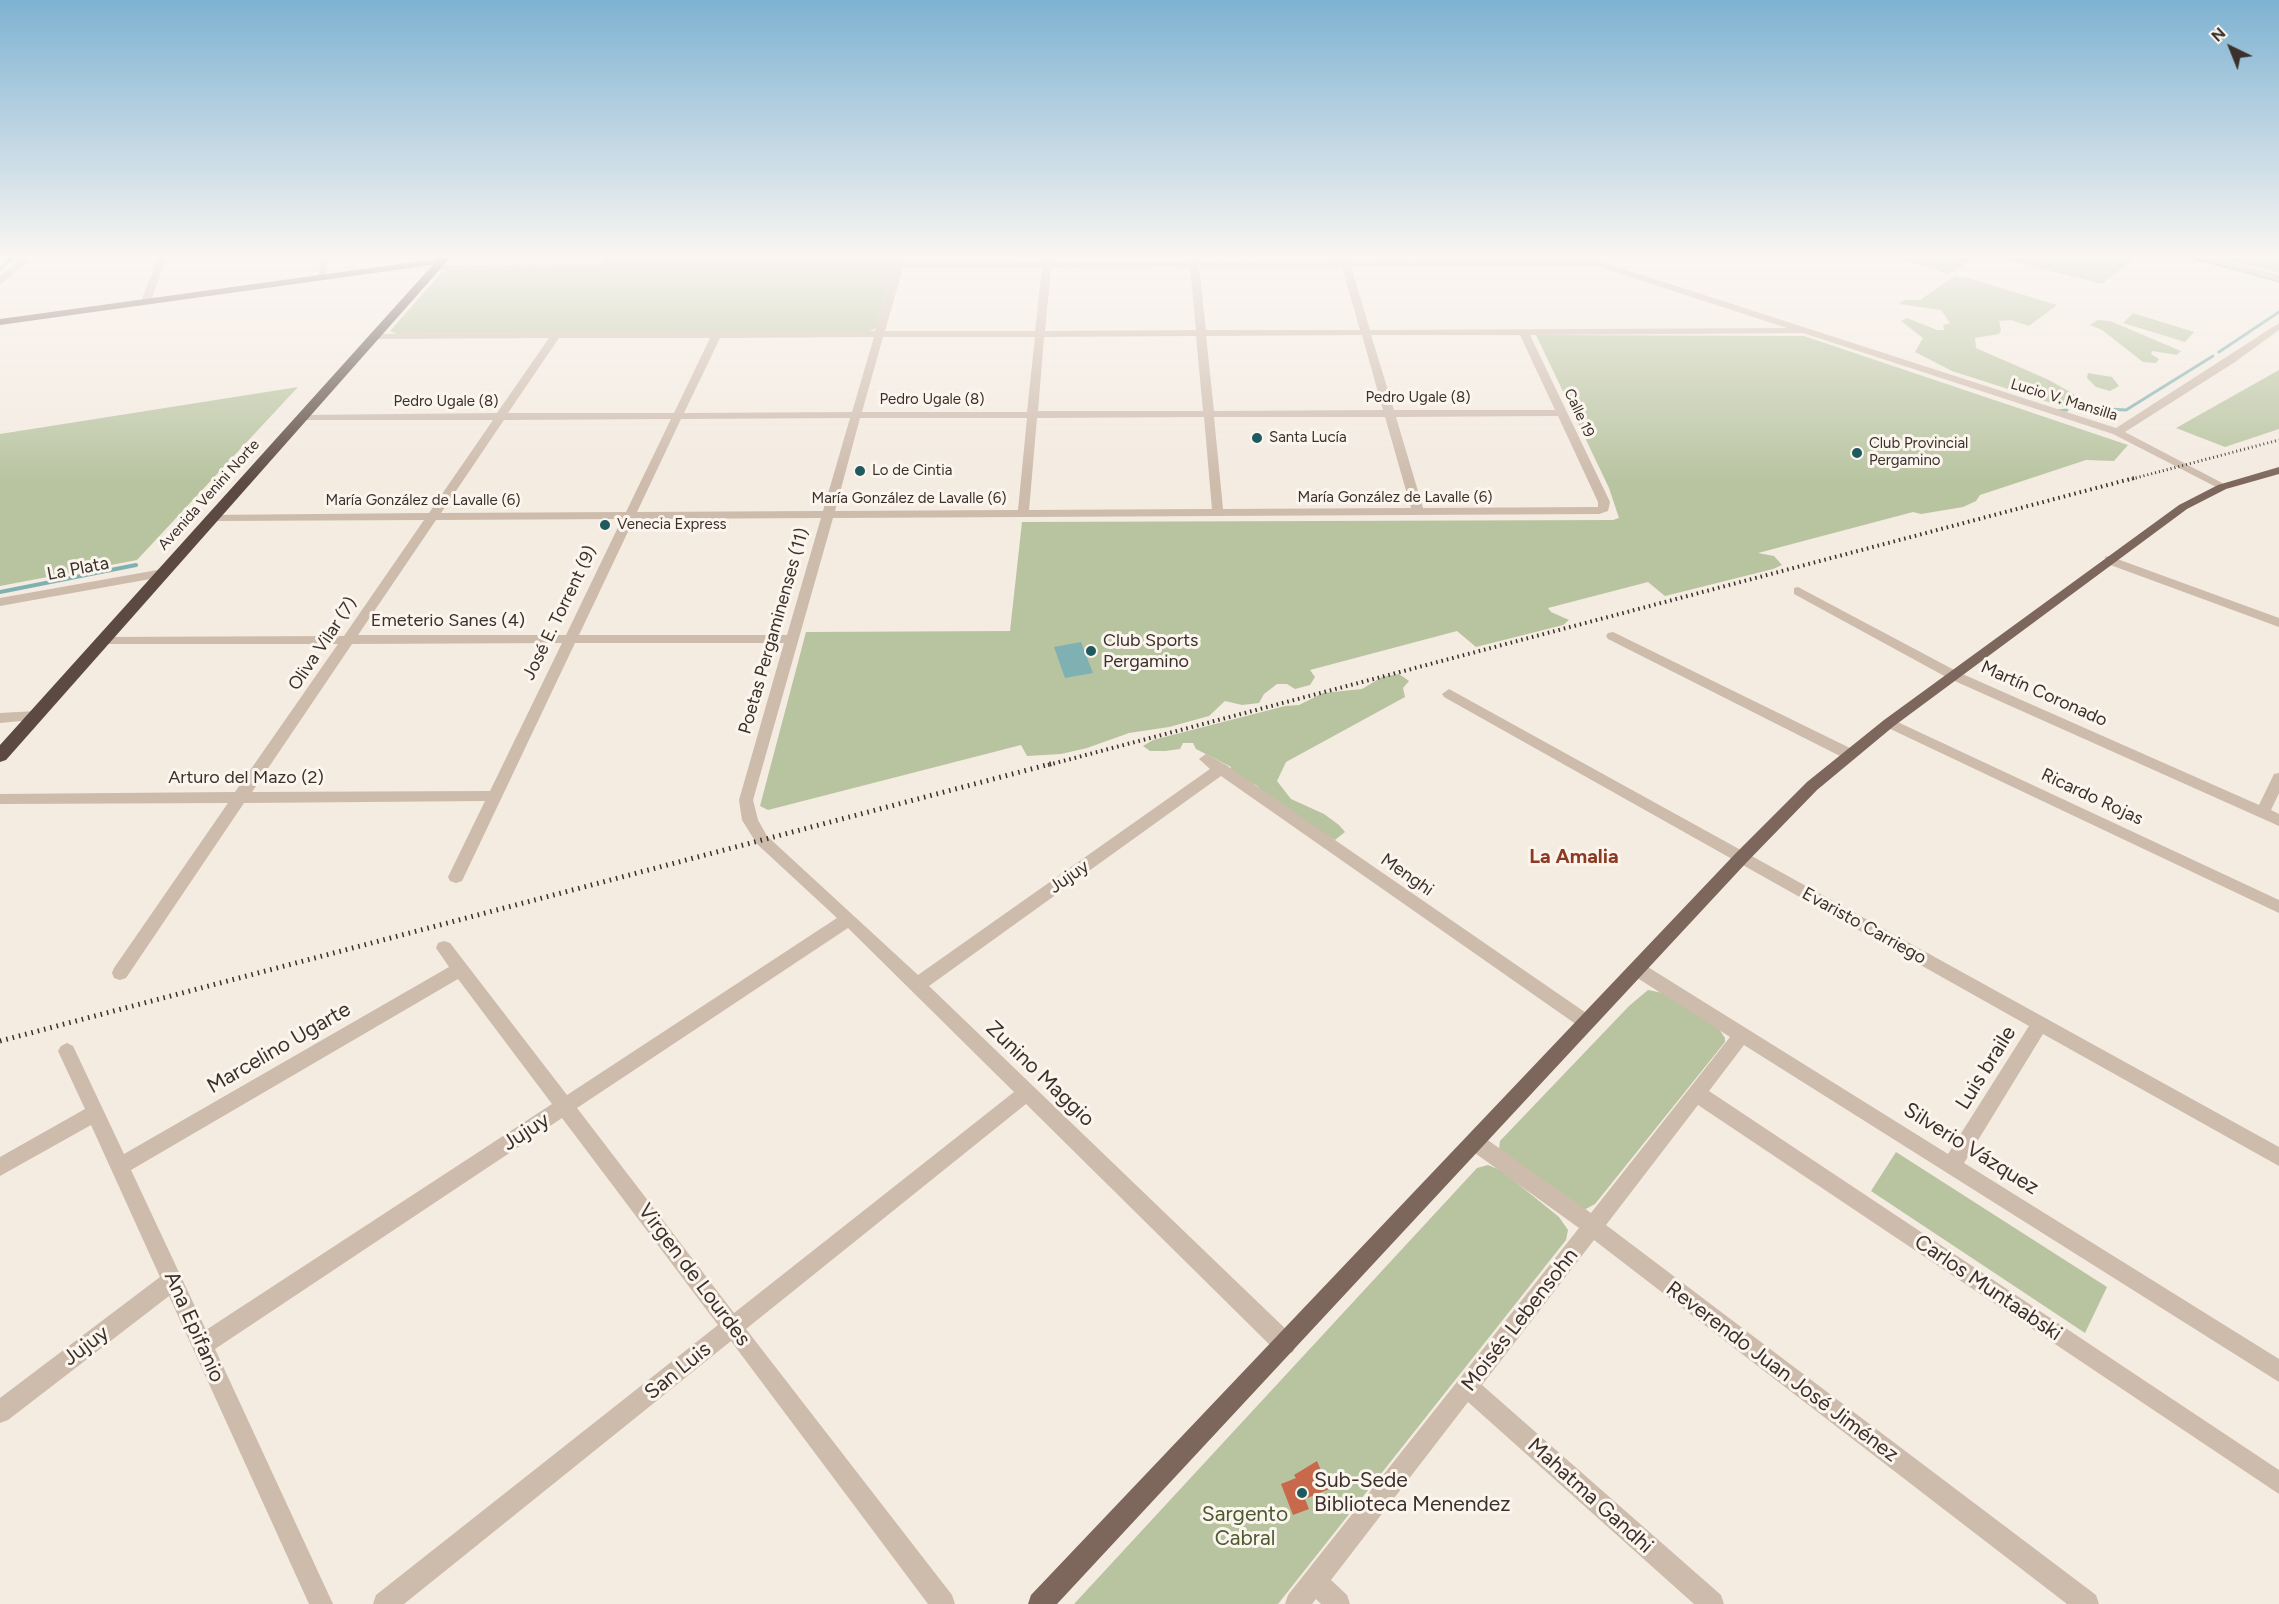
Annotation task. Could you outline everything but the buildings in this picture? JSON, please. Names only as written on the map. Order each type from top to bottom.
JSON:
[{"type":"highway","name":"Avenida Venini Norte","points":[[0,756],[378,333]]},
{"type":"main road","points":[[1040,1604],[1741,858],[1812,786],[1849,754],[1953,675],[2188,504],[2222,487],[2279,470]]},
{"type":"main road","points":[[2263,474],[2279,480]]},
{"type":"street","points":[[1365,333],[1418,512]]},
{"type":"street","points":[[375,336],[1377,333]]},
{"type":"street","name":"Calle 19","points":[[1524,333],[1604,502],[1604,509]]},
{"type":"street","name":"Lucio V. Mansilla","points":[[1807,333],[2117,432],[2222,487]]},
{"type":"street","points":[[2117,432],[2231,360],[2269,333]]},
{"type":"street","name":"José E. Torrent (9)","points":[[456,877],[717,334]]},
{"type":"street","name":"Poetas Pergaminenses (11)","points":[[762,840],[750,820],[746,800],[879,334]]},
{"type":"street","points":[[1023,514],[1039,334]]},
{"type":"street","points":[[1201,334],[1218,514]]},
{"type":"street","name":"Oliva Vilar (7)","points":[[120,973],[556,335]]},
{"type":"street","name":"Pedro Ugale (8)","points":[[302,417],[1563,412]]},
{"type":"street","name":"María González de Lavalle (6)","points":[[214,517],[1593,512],[1604,509]]},
{"type":"street","points":[[2109,560],[2279,623]]},
{"type":"street","name":"La Plata","points":[[0,602],[163,573]]},
{"type":"street","name":"Martín Coronado","points":[[1798,591],[1953,675],[2279,820]]},
{"type":"street","points":[[1613,636],[1849,754]]},
{"type":"street","name":"Emeterio Sanes (4)","points":[[104,640],[792,639]]},
{"type":"street","name":"Evaristo Carriego","points":[[1449,694],[2279,1157]]},
{"type":"street","points":[[0,718],[36,716]]},
{"type":"street","name":"Ricardo Rojas","points":[[1889,723],[2279,907]]},
{"type":"street","name":"Menghi","points":[[1206,759],[1586,1023]]},
{"type":"street","name":"Jujuy","points":[[917,985],[1221,769]]},
{"type":"street","points":[[2262,813],[2279,778]]},
{"type":"street","name":"Arturo del Mazo (2)","points":[[0,799],[493,796]]},
{"type":"street","name":"Zunino Maggio","points":[[762,840],[849,919],[1285,1344]]},
{"type":"street","name":"Jujuy","points":[[202,1344],[849,919]]},
{"type":"street","name":"Virgen de Lourdes","points":[[444,948],[734,1326],[943,1604]]},
{"type":"street","name":"Marcelino Ugarte","points":[[121,1166],[460,969]]},
{"type":"street","name":"Silverio Vázquez","points":[[1637,969],[2279,1371]]},
{"type":"street","name":"Luis braile","points":[[1952,1165],[2040,1024]]},
{"type":"street","name":"Moisés Lebensohn","points":[[1297,1604],[1742,1035]]},
{"type":"street","name":"Ana Epifanio","points":[[67,1051],[321,1604]]},
{"type":"street","name":"San Luis","points":[[385,1604],[1027,1092]]},
{"type":"street","name":"Carlos Muntaabski","points":[[1696,1093],[2279,1483]]},
{"type":"street","points":[[0,1167],[95,1113]]},
{"type":"street","name":"Reverendo Juan José Jiménez","points":[[1475,1142],[1592,1227],[2087,1604]]},
{"type":"street","name":"Jujuy","points":[[0,1412],[173,1280]]},
{"type":"street","name":"Mahatma Gandhi","points":[[1468,1387],[1713,1604]]},
{"type":"street","points":[[1315,1581],[1338,1604]]},
{"type":"green space","points":[[394,333],[666,333],[397,334]]},
{"type":"green space","points":[[1916,333],[2000,333],[1975,338],[1976,348],[2049,380],[2075,395],[2064,407],[1952,371],[1915,352],[1923,338]]},
{"type":"green space","points":[[2106,333],[2138,333],[2181,351],[2177,355],[2152,351],[2151,354],[2159,359],[2156,363],[2143,362]]},
{"type":"green space","points":[[2155,333],[2193,333],[2185,342]]},
{"type":"green space","points":[[1536,335],[1804,336],[2128,445],[2114,461],[2086,460],[1980,495],[1976,501],[1963,507],[1921,514],[1913,512],[1758,553],[1774,556],[1782,565],[1773,569],[1665,596],[1648,582],[1548,608],[1551,612],[1569,620],[1563,625],[1476,647],[1457,631],[1310,670],[1315,677],[1310,685],[1295,689],[1287,684],[1277,684],[1264,694],[1259,703],[1242,705],[1225,701],[1209,716],[1169,727],[1129,733],[1087,748],[1061,754],[1027,756],[1021,745],[768,810],[760,806],[806,632],[1010,631],[1022,522],[1613,520],[1619,518],[1609,488]]},
{"type":"green space","points":[[2279,370],[2279,429],[2225,447],[2176,428]]},
{"type":"green space","points":[[2088,373],[2112,377],[2119,386],[2110,391],[2096,387],[2087,378]]},
{"type":"green space","points":[[298,387],[137,560],[0,586],[0,434]]},
{"type":"green space","points":[[1399,674],[1409,681],[1403,688],[1405,697],[1286,762],[1277,781],[1291,799],[1324,814],[1339,825],[1345,832],[1335,840],[1276,804],[1256,785],[1242,780],[1230,771],[1231,767],[1196,749],[1193,743],[1183,743],[1180,749],[1165,751],[1150,751],[1143,746],[1153,740],[1285,706],[1299,705],[1323,693],[1362,689],[1382,677]]},
{"type":"green space","points":[[1648,990],[1663,993],[1719,1029],[1725,1042],[1595,1204],[1584,1210],[1499,1149],[1500,1141],[1629,1006]]},
{"type":"green space","points":[[1896,1152],[2107,1287],[2085,1333],[1871,1191]]},
{"type":"green space","name":"Sargento Cabral","points":[[1488,1165],[1502,1171],[1559,1217],[1568,1230],[1566,1240],[1278,1604],[1074,1604],[1477,1168]]},
{"type":"water","points":[[1081,642],[1093,673],[1065,678],[1054,647]]},
{"type":"waterway","points":[[2219,352],[2248,333]]},
{"type":"waterway","points":[[2074,407],[2126,410],[2213,356]]},
{"type":"waterway","points":[[2056,411],[2067,410]]},
{"type":"waterway","points":[[0,592],[136,565]]},
{"type":"railway","points":[[2128,480],[2279,440]]},
{"type":"railway","points":[[1048,765],[2134,478]]},
{"type":"railway","points":[[0,1041],[1054,763]]},
{"type":"place","name":"Santa Lucía","points":[[1257,438]]},
{"type":"place","name":"Club Provincial Pergamino","points":[[1857,453]]},
{"type":"place","name":"Lo de Cintia","points":[[860,471]]},
{"type":"place","name":"Venecia Express","points":[[605,525]]},
{"type":"place","name":"Club Sports Pergamino","points":[[1091,651]]},
{"type":"place","name":"Sub-Sede Biblioteca Menendez","points":[[1302,1493]]},
{"type":"district","name":"La Amalia","points":[[1574,857]]}]
